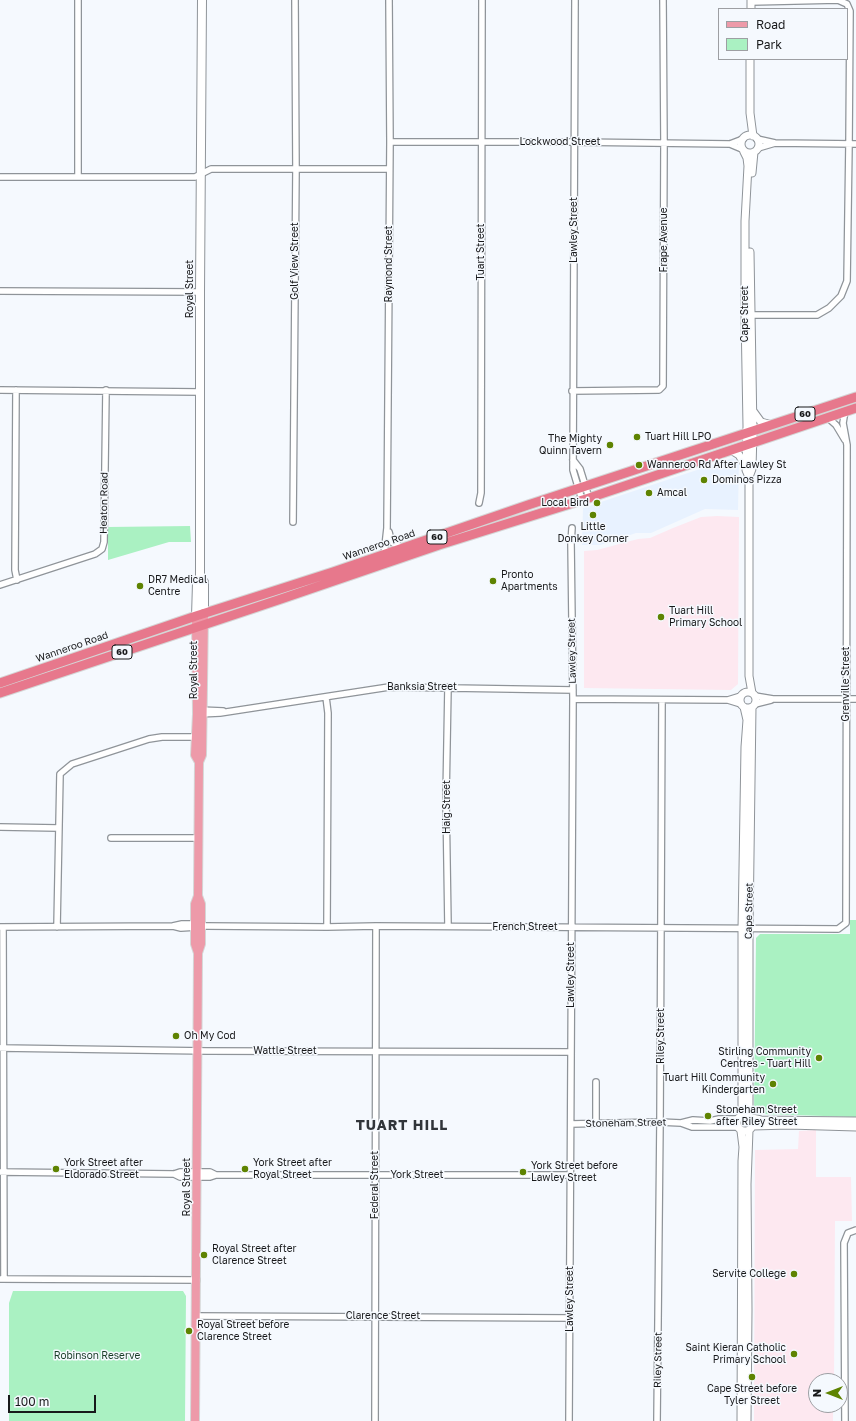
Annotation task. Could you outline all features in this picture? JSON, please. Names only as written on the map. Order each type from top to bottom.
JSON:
[{"type":"highway","name":"Wanneroo Road","points":[[0,683],[856,397]]},
{"type":"highway","name":"Wanneroo Road","points":[[0,693],[856,408]]},
{"type":"highway","points":[[659,462],[663,466],[691,463]]},
{"type":"highway","points":[[600,482],[645,471],[651,471],[657,475]]},
{"type":"main road","name":"Royal Street","points":[[195,1421],[198,953],[194,944],[197,926],[195,904],[198,896],[199,762],[202,755],[199,737],[200,615],[197,583],[200,577],[202,0]]},
{"type":"street","points":[[78,0],[78,177]]},
{"type":"street","name":"Golf View Street","points":[[293,522],[296,169],[295,0]]},
{"type":"street","name":"Raymond Street","points":[[384,555],[388,528],[390,142],[389,0]]},
{"type":"street","name":"Tuart Street","points":[[480,503],[482,0]]},
{"type":"street","name":"Lawley Street","points":[[575,0],[572,391],[573,470],[586,499]]},
{"type":"street","name":"Frape Avenue","points":[[572,391],[659,390],[663,386],[663,0]]},
{"type":"street","points":[[748,315],[817,315],[829,308],[841,296],[847,281],[849,144],[850,11],[847,4],[838,0],[751,4]]},
{"type":"street","points":[[750,60],[750,113],[756,150]]},
{"type":"street","points":[[750,113],[744,138],[741,144],[743,150],[750,153],[775,143]]},
{"type":"street","points":[[744,138],[755,138],[775,143],[856,144]]},
{"type":"street","name":"Lockwood Street","points":[[730,144],[744,138]]},
{"type":"street","name":"Lockwood Street","points":[[390,142],[730,144],[743,150]]},
{"type":"street","name":"Cape Street","points":[[743,150],[747,158],[748,166],[745,221],[750,444],[752,469],[749,477]]},
{"type":"street","name":"Cape Street","points":[[750,433],[753,411],[748,315],[750,211],[756,150]]},
{"type":"street","points":[[0,177],[195,177],[210,169],[389,169]]},
{"type":"street","points":[[0,291],[200,292]]},
{"type":"street","points":[[0,390],[200,392]]},
{"type":"street","points":[[0,585],[17,580],[15,570],[16,390]]},
{"type":"street","name":"Heaton Road","points":[[17,580],[95,554],[102,549],[104,542],[106,390]]},
{"type":"street","points":[[753,411],[762,422],[772,425]]},
{"type":"street","name":"Grenville Street","points":[[845,412],[843,423],[848,445],[846,923]]},
{"type":"street","points":[[827,417],[839,429],[848,445]]},
{"type":"street","name":"Cape Street","points":[[746,929],[754,705],[754,694],[749,676],[749,477],[746,467],[750,444]]},
{"type":"street","points":[[731,450],[743,459],[746,467]]},
{"type":"street","name":"Raymond Street","points":[[388,528],[393,544],[404,548]]},
{"type":"street","name":"Lawley Street","points":[[569,1421],[573,699],[572,528]]},
{"type":"street","name":"Cape Street","points":[[741,1421],[742,1161],[746,929],[747,724],[746,714],[739,700],[749,676]]},
{"type":"street","name":"Banksia Street","points":[[200,712],[225,711],[389,686],[573,690]]},
{"type":"street","name":"Haig Street","points":[[448,687],[446,799],[448,926]]},
{"type":"street","points":[[573,699],[728,700],[748,691],[773,699],[856,699]]},
{"type":"street","points":[[326,696],[328,713],[327,927]]},
{"type":"street","points":[[728,700],[742,706],[754,705],[773,699]]},
{"type":"street","name":"Riley Street","points":[[657,1421],[662,700]]},
{"type":"street","points":[[57,927],[60,774],[72,764],[150,739],[162,737],[199,737]]},
{"type":"street","points":[[0,828],[58,828]]},
{"type":"street","points":[[111,838],[198,838]]},
{"type":"street","name":"French Street","points":[[2,927],[173,926],[181,928],[197,926],[448,926],[838,929],[846,923]]},
{"type":"street","name":"Federal Street","points":[[375,1421],[376,926]]},
{"type":"street","points":[[2,927],[2,1279],[197,1280]]},
{"type":"street","name":"Wattle Street","points":[[2,1048],[571,1052]]},
{"type":"street","points":[[596,1082],[596,1124]]},
{"type":"street","name":"Stoneham Street","points":[[571,1124],[660,1122],[681,1123],[692,1127],[761,1120],[856,1121]]},
{"type":"street","points":[[743,1121],[747,1131],[751,1128],[789,1126],[856,1127]]},
{"type":"street","name":"Cape Street","points":[[743,1121],[754,1124],[751,1128],[747,1184],[748,1421]]},
{"type":"street","name":"York Street","points":[[2,1172],[174,1174],[180,1177],[197,1174],[210,1178],[216,1175],[570,1175]]},
{"type":"street","points":[[845,1421],[844,1243],[848,1233],[856,1230]]},
{"type":"street","name":"Clarence Street","points":[[196,1316],[570,1318]]},
{"type":"shaded area","points":[[733,458],[739,461],[738,510],[705,509],[651,533],[636,533],[600,545],[582,545],[583,508]]},
{"type":"shaded area","name":"Tuart Hill Primary School","points":[[701,517],[739,517],[738,684],[731,690],[584,688],[584,551],[597,550],[638,539],[650,538]]},
{"type":"shaded area","name":"Servite College","points":[[816,1130],[816,1177],[851,1177],[852,1221],[835,1221],[834,1373],[808,1373],[808,1413],[833,1413],[833,1421],[754,1421],[755,1150],[798,1149],[799,1131]]},
{"type":"green space","points":[[190,526],[191,542],[169,542],[108,560],[108,527]]},
{"type":"green space","points":[[850,920],[856,920],[856,1117],[760,1114],[754,1110],[756,938],[760,934],[850,934]]},
{"type":"green space","name":"Robinson Reserve","points":[[13,1291],[183,1291],[186,1296],[185,1421],[9,1421],[9,1303]]},
{"type":"place","name":"Tuart Hill LPO","points":[[637,437]]},
{"type":"place","name":"The Mighty Quinn Tavern","points":[[610,445]]},
{"type":"place","name":"Wanneroo Rd After Lawley St","points":[[639,465]]},
{"type":"place","name":"Dominos Pizza","points":[[704,480]]},
{"type":"place","name":"Amcal","points":[[649,493]]},
{"type":"place","name":"Local Bird","points":[[597,503]]},
{"type":"place","name":"Little Donkey Corner","points":[[593,515]]},
{"type":"place","name":"Pronto Apartments","points":[[493,581]]},
{"type":"place","name":"DR7 Medical Centre","points":[[140,586]]},
{"type":"place","name":"Tuart Hill Primary School","points":[[661,617]]},
{"type":"place","name":"Oh My Cod","points":[[176,1036]]},
{"type":"place","name":"Stirling Community Centres - Tuart Hill","points":[[819,1058]]},
{"type":"place","name":"Tuart Hill Community Kindergarten","points":[[773,1084]]},
{"type":"place","name":"Stoneham Street after Riley Street","points":[[708,1116]]},
{"type":"place","name":"York Street after Eldorado Street","points":[[56,1169]]},
{"type":"place","name":"York Street after Royal Street","points":[[245,1169]]},
{"type":"place","name":"York Street before Lawley Street","points":[[523,1172]]},
{"type":"place","name":"Royal Street after Clarence Street","points":[[204,1255]]},
{"type":"place","name":"Servite College","points":[[794,1274]]},
{"type":"place","name":"Royal Street before Clarence Street","points":[[189,1331]]},
{"type":"place","name":"Saint Kieran Catholic Primary School","points":[[794,1354]]},
{"type":"place","name":"Cape Street before Tyler Street","points":[[752,1377]]},
{"type":"district","name":"TUART HILL","points":[[402,1126]]}]
